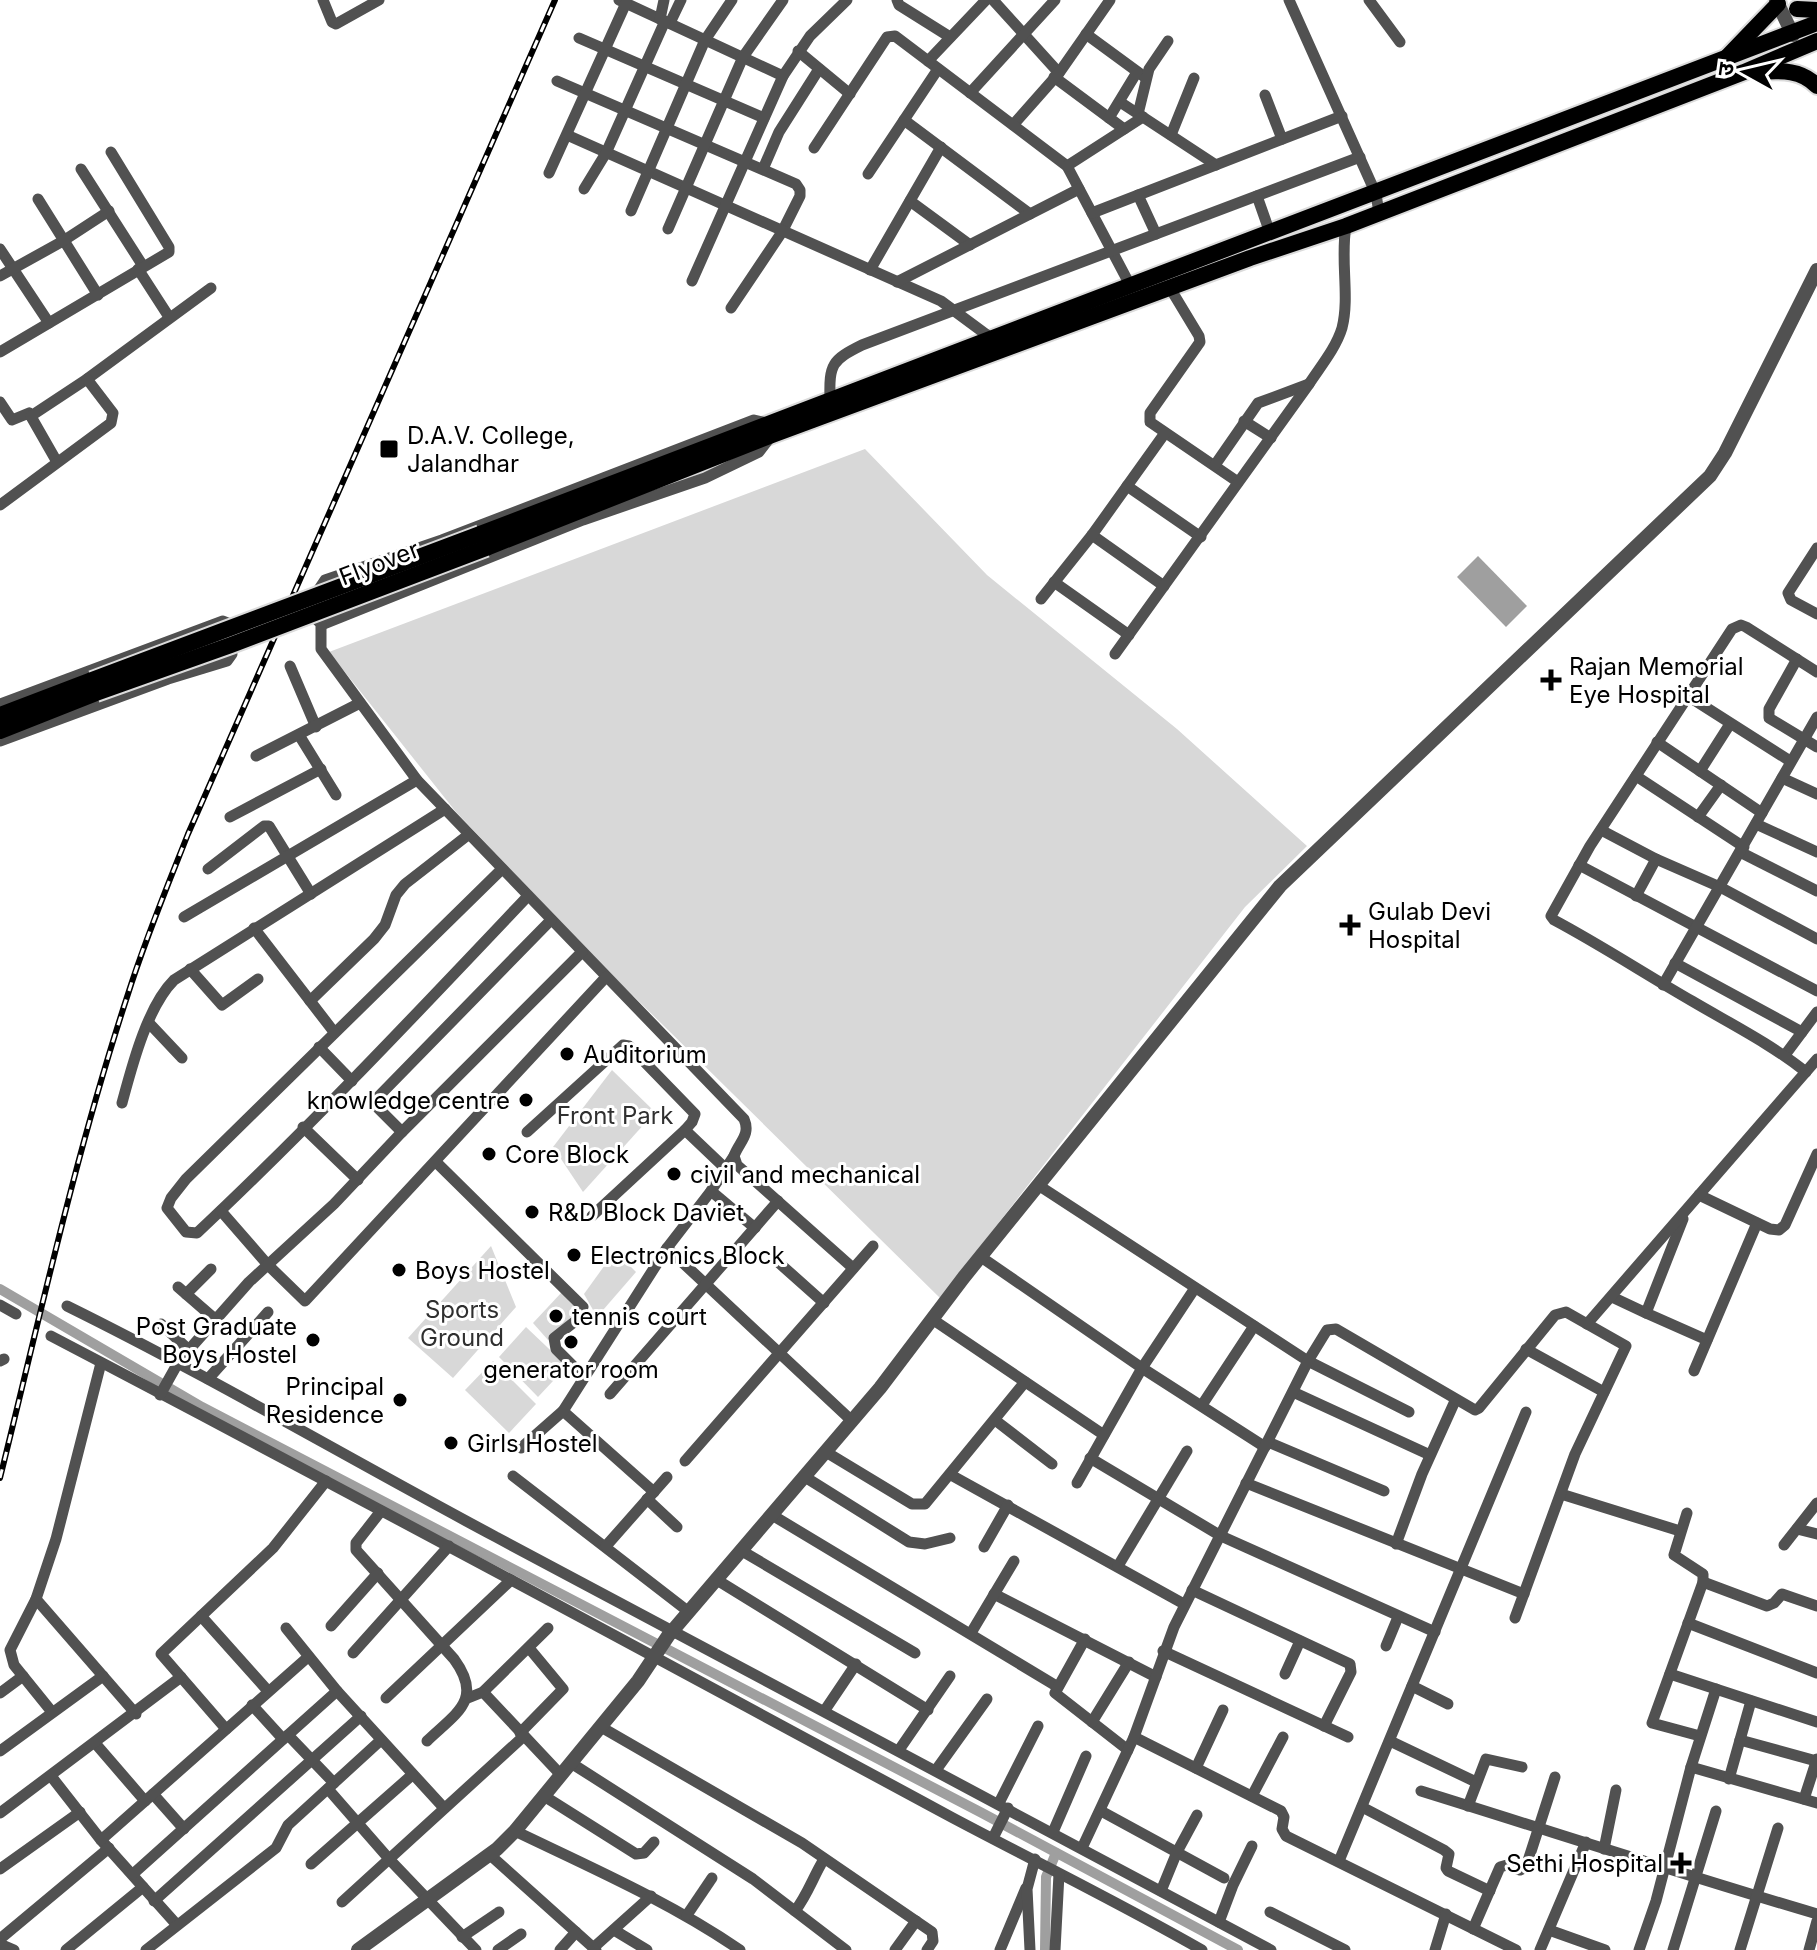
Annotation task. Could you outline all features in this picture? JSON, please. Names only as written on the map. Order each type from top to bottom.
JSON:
[{"type":"main road","points":[[1722,62],[1786,3],[1817,10]]},
{"type":"main road","points":[[769,429],[830,399],[1722,62],[1809,38]]},
{"type":"main road","points":[[769,429],[1346,226],[1744,72],[1809,38]]},
{"type":"main road","points":[[1809,38],[1817,78]]},
{"type":"main road","points":[[1744,72],[1787,71],[1808,76],[1817,86]]},
{"type":"main road","name":"Flyover","points":[[0,715],[231,645],[483,541],[769,429]]},
{"type":"main road","name":"Flyover","points":[[0,731],[94,687]]},
{"type":"street","points":[[323,0],[332,22],[336,24],[362,4],[379,0]]},
{"type":"street","points":[[664,0],[665,21]]},
{"type":"street","points":[[584,189],[606,153],[665,21],[681,0]]},
{"type":"street","points":[[631,211],[705,40],[732,0]]},
{"type":"street","points":[[668,229],[743,57],[783,0]]},
{"type":"street","points":[[692,281],[783,76],[798,51],[847,0]]},
{"type":"street","points":[[897,0],[899,5],[950,37]]},
{"type":"street","points":[[928,61],[986,0]]},
{"type":"street","points":[[993,0],[1024,33],[1056,75],[1124,129]]},
{"type":"street","points":[[970,93],[1055,0]]},
{"type":"street","points":[[1013,125],[1056,75],[1110,0]]},
{"type":"street","points":[[1289,0],[1376,194],[1379,213]]},
{"type":"street","points":[[1369,0],[1400,42]]},
{"type":"street","points":[[549,173],[605,50],[623,2],[783,76]]},
{"type":"street","points":[[1786,3],[1809,38]]},
{"type":"street","points":[[814,148],[891,34],[1067,166],[1130,285]]},
{"type":"street","points":[[1086,34],[1142,75]]},
{"type":"street","points":[[579,38],[764,118]]},
{"type":"street","points":[[1109,118],[1168,41]]},
{"type":"street","points":[[798,51],[850,94]]},
{"type":"street","points":[[763,169],[779,132],[819,69]]},
{"type":"street","points":[[868,174],[938,69]]},
{"type":"street","points":[[1067,166],[1140,116],[1142,75]]},
{"type":"street","points":[[1171,135],[1194,78]]},
{"type":"street","points":[[557,81],[796,184],[800,196],[782,232],[731,308]]},
{"type":"street","points":[[1265,95],[1282,139]]},
{"type":"street","points":[[1120,102],[1216,165]]},
{"type":"street","points":[[1092,213],[1342,116]]},
{"type":"street","points":[[904,120],[1030,214]]},
{"type":"street","points":[[567,135],[941,301],[991,338]]},
{"type":"street","points":[[870,270],[941,147]]},
{"type":"street","points":[[0,352],[167,255],[169,247],[111,152]]},
{"type":"street","points":[[830,399],[829,373],[834,362],[845,354],[953,310],[1360,157]]},
{"type":"street","points":[[81,169],[109,211],[169,317]]},
{"type":"street","points":[[897,282],[1079,189]]},
{"type":"street","points":[[1138,195],[1156,234]]},
{"type":"street","points":[[1257,196],[1270,233]]},
{"type":"street","points":[[38,199],[98,295]]},
{"type":"street","points":[[910,201],[970,245]]},
{"type":"street","points":[[0,276],[109,211]]},
{"type":"street","points":[[1115,654],[1309,384],[1341,329],[1346,226]]},
{"type":"street","points":[[0,249],[49,323]]},
{"type":"street","points":[[358,1950],[428,1901],[515,1831],[601,1727],[671,1633],[852,1421],[1280,886],[1710,476],[1725,453],[1817,270]]},
{"type":"street","points":[[31,416],[211,288]]},
{"type":"street","points":[[1170,288],[1200,342],[1150,413],[1150,422],[1238,482]]},
{"type":"street","points":[[1,504],[113,419],[113,413],[87,379]]},
{"type":"street","points":[[1215,465],[1258,403],[1309,384]]},
{"type":"street","points":[[1,408],[12,420],[25,413],[31,416],[57,462]]},
{"type":"street","points":[[321,624],[583,520],[705,478],[759,452],[769,429],[754,420],[442,540],[325,580],[319,589],[321,649],[417,780],[744,1119],[747,1127],[746,1135],[726,1169],[667,1248],[563,1411],[521,1448]]},
{"type":"street","points":[[1244,421],[1271,438]]},
{"type":"street","points":[[1041,599],[1092,535],[1165,433]]},
{"type":"street","points":[[1127,486],[1201,537]]},
{"type":"street","points":[[1092,535],[1164,586]]},
{"type":"street","points":[[1817,548],[1788,593],[1791,600],[1817,614]]},
{"type":"street","points":[[1054,582],[1129,635]]},
{"type":"street","points":[[0,704],[223,621],[228,623],[232,654],[227,661],[168,679],[0,741]]},
{"type":"street","points":[[1587,1324],[1813,1066],[1785,1055],[1554,920],[1551,916],[1553,910],[1657,742],[1736,626],[1746,627],[1817,672]]},
{"type":"street","points":[[1797,659],[1768,713],[1772,721],[1817,747]]},
{"type":"street","points":[[290,666],[316,727]]},
{"type":"street","points":[[1688,696],[1790,761]]},
{"type":"street","points":[[256,756],[360,703]]},
{"type":"street","points":[[1663,985],[1817,717]]},
{"type":"street","points":[[1700,771],[1730,724]]},
{"type":"street","points":[[299,735],[336,795]]},
{"type":"street","points":[[1657,742],[1721,785],[1759,818],[1817,852]]},
{"type":"street","points":[[230,817],[321,769]]},
{"type":"street","points":[[1636,776],[1742,849],[1817,891]]},
{"type":"street","points":[[1782,778],[1817,794]]},
{"type":"street","points":[[184,917],[417,780]]},
{"type":"street","points":[[1698,817],[1721,785]]},
{"type":"street","points":[[122,1103],[135,1058],[164,989],[254,928],[445,809]]},
{"type":"street","points":[[208,869],[266,826],[272,828],[311,894]]},
{"type":"street","points":[[1601,830],[1720,887],[1817,939]]},
{"type":"street","points":[[310,1001],[374,939],[385,925],[396,895],[405,884],[468,835]]},
{"type":"street","points":[[1636,896],[1656,859]]},
{"type":"street","points":[[1579,865],[1817,991]]},
{"type":"street","points":[[502,869],[186,1179],[167,1208],[186,1232],[194,1234],[221,1211],[352,1081],[528,896]]},
{"type":"street","points":[[402,1132],[376,1106],[377,1098],[551,920]]},
{"type":"street","points":[[254,928],[334,1032]]},
{"type":"street","points":[[162,1391],[189,1350],[268,1265],[358,1180],[582,952]]},
{"type":"street","points":[[1675,963],[1817,1035]]},
{"type":"street","points":[[190,969],[222,1005],[258,979]]},
{"type":"street","points":[[221,1211],[268,1265],[305,1301],[606,977]]},
{"type":"street","points":[[1785,1055],[1817,1012]]},
{"type":"street","points":[[149,1023],[182,1058]]},
{"type":"street","points":[[527,1132],[623,1045],[629,1046],[695,1114],[685,1130],[592,1216]]},
{"type":"street","points":[[319,1047],[352,1081]]},
{"type":"street","points":[[303,1127],[358,1180]]},
{"type":"street","points":[[685,1130],[726,1169]]},
{"type":"street","points":[[1699,1195],[1770,1229],[1779,1230],[1785,1225],[1817,1154]]},
{"type":"street","points":[[734,1156],[737,1165],[853,1268]]},
{"type":"street","points":[[436,1162],[583,1307],[578,1319],[554,1338],[556,1349],[584,1377]]},
{"type":"street","points":[[1038,1185],[1308,1361],[1409,1412]]},
{"type":"street","points":[[711,1191],[755,1228]]},
{"type":"street","points":[[610,1394],[778,1201]]},
{"type":"street","points":[[1646,1313],[1687,1210]]},
{"type":"street","points":[[1694,1371],[1757,1223]]},
{"type":"street","points":[[685,1461],[873,1246]]},
{"type":"street","points":[[667,1248],[852,1421]]},
{"type":"street","points":[[981,1257],[1142,1368],[1266,1444],[1384,1491]]},
{"type":"street","points":[[778,1262],[824,1303]]},
{"type":"street","points":[[211,1269],[182,1291],[216,1320]]},
{"type":"street","points":[[1077,1483],[1142,1368],[1195,1288]]},
{"type":"street","points":[[1612,1297],[1707,1340]]},
{"type":"street","points":[[0,1305],[16,1314]]},
{"type":"street","points":[[67,1306],[176,1366],[208,1379],[671,1633],[825,1710],[1003,1810],[1053,1832],[1271,1950]]},
{"type":"street","points":[[208,1379],[268,1312]]},
{"type":"street","points":[[1082,1848],[1134,1737],[1163,1651],[1184,1604],[1308,1361],[1327,1330],[1336,1329],[1469,1409],[1479,1408],[1526,1349],[1561,1312],[1626,1346],[1561,1494],[1515,1618]]},
{"type":"street","points":[[932,1319],[1104,1435]]},
{"type":"street","points":[[161,1324],[189,1350]]},
{"type":"street","points":[[1202,1405],[1254,1326]]},
{"type":"street","points":[[51,1336],[162,1391],[381,1511],[995,1834],[1047,1866],[1202,1950]]},
{"type":"street","points":[[1526,1349],[1604,1392]]},
{"type":"street","points":[[52,1712],[23,1676],[10,1650],[36,1599],[56,1539],[101,1363]]},
{"type":"street","points":[[826,1452],[919,1506],[925,1504],[1025,1382]]},
{"type":"street","points":[[1293,1392],[1430,1455]]},
{"type":"street","points":[[1396,1544],[1430,1455],[1455,1401]]},
{"type":"street","points":[[563,1411],[650,1496],[677,1527]]},
{"type":"street","points":[[1339,1861],[1526,1412]]},
{"type":"street","points":[[995,1420],[1052,1464]]},
{"type":"street","points":[[1118,1566],[1187,1451]]},
{"type":"street","points":[[1090,1458],[1221,1536],[1435,1632]]},
{"type":"street","points":[[951,1475],[1184,1604]]},
{"type":"street","points":[[513,1476],[689,1612]]},
{"type":"street","points":[[606,1546],[667,1477]]},
{"type":"street","points":[[805,1477],[909,1542],[925,1544],[950,1538]]},
{"type":"street","points":[[226,1729],[161,1654],[273,1548],[326,1481]]},
{"type":"street","points":[[1246,1483],[1524,1594]]},
{"type":"street","points":[[1561,1494],[1680,1531]]},
{"type":"street","points":[[1784,1545],[1817,1503]]},
{"type":"street","points":[[984,1547],[1008,1505]]},
{"type":"street","points":[[381,1511],[355,1547],[463,1672],[468,1698],[465,1704],[427,1741]]},
{"type":"street","points":[[1687,1513],[1674,1555],[1700,1570],[1703,1582],[1652,1723],[1700,1736]]},
{"type":"street","points":[[772,1515],[1058,1687]]},
{"type":"street","points":[[1797,1529],[1817,1534]]},
{"type":"street","points":[[353,1653],[449,1546]]},
{"type":"street","points":[[742,1551],[915,1653]]},
{"type":"street","points":[[971,1633],[1014,1561]]},
{"type":"street","points":[[331,1626],[378,1573]]},
{"type":"street","points":[[386,1698],[511,1580]]},
{"type":"street","points":[[717,1580],[928,1710]]},
{"type":"street","points":[[1703,1582],[1767,1606],[1782,1594],[1817,1606]]},
{"type":"street","points":[[1192,1590],[1350,1664],[1352,1668],[1324,1726]]},
{"type":"street","points":[[994,1594],[1156,1677]]},
{"type":"street","points":[[36,1599],[136,1714]]},
{"type":"street","points":[[201,1616],[268,1691]]},
{"type":"street","points":[[1386,1646],[1398,1617]]},
{"type":"street","points":[[1688,1623],[1817,1673]]},
{"type":"street","points":[[286,1628],[337,1691],[444,1808]]},
{"type":"street","points":[[468,1698],[483,1692],[548,1628]]},
{"type":"street","points":[[1085,1639],[1058,1687],[1057,1696],[1128,1750]]},
{"type":"street","points":[[1285,1674],[1300,1641]]},
{"type":"street","points":[[342,1902],[522,1734],[563,1689],[529,1648]]},
{"type":"street","points":[[1163,1651],[1348,1737]]},
{"type":"street","points":[[14,1950],[0,1942],[105,1844],[149,1797],[308,1657]]},
{"type":"street","points":[[1092,1722],[1129,1662]]},
{"type":"street","points":[[825,1710],[856,1664]]},
{"type":"street","points":[[1670,1674],[1817,1722]]},
{"type":"street","points":[[0,1693],[23,1676]]},
{"type":"street","points":[[0,1751],[103,1676]]},
{"type":"street","points":[[899,1750],[950,1676]]},
{"type":"street","points":[[0,1813],[136,1714],[181,1677]]},
{"type":"street","points":[[1412,1686],[1448,1704]]},
{"type":"street","points":[[1639,1950],[1716,1689]]},
{"type":"street","points":[[133,1874],[337,1691]]},
{"type":"street","points":[[483,1692],[522,1734],[566,1769],[753,1879],[846,1950]]},
{"type":"street","points":[[936,1770],[987,1699]]},
{"type":"street","points":[[1729,1779],[1751,1701]]},
{"type":"street","points":[[252,1705],[312,1759],[358,1823],[476,1950]]},
{"type":"street","points":[[1196,1768],[1223,1710]]},
{"type":"street","points":[[154,1901],[361,1716]]},
{"type":"street","points":[[995,1834],[1038,1726]]},
{"type":"street","points":[[601,1727],[802,1843],[932,1932],[934,1937],[927,1950]]},
{"type":"street","points":[[1134,1737],[1284,1813],[1283,1834],[1516,1950]]},
{"type":"street","points":[[1252,1796],[1283,1737]]},
{"type":"street","points":[[146,1950],[276,1848],[288,1825],[381,1740]]},
{"type":"street","points":[[1740,1740],[1817,1760],[1804,1799]]},
{"type":"street","points":[[1390,1741],[1476,1782]]},
{"type":"street","points":[[95,1743],[184,1829]]},
{"type":"street","points":[[1053,1832],[1086,1756]]},
{"type":"street","points":[[1468,1806],[1486,1759],[1522,1767]]},
{"type":"street","points":[[1691,1767],[1817,1803]]},
{"type":"street","points":[[311,1864],[412,1775]]},
{"type":"street","points":[[51,1776],[105,1844],[177,1925]]},
{"type":"street","points":[[1473,1929],[1503,1865],[1524,1870],[1555,1777]]},
{"type":"street","points":[[1604,1849],[1616,1790]]},
{"type":"street","points":[[1421,1791],[1817,1914]]},
{"type":"street","points":[[544,1796],[636,1854],[644,1853],[654,1842]]},
{"type":"street","points":[[1362,1807],[1447,1852],[1448,1871],[1490,1891]]},
{"type":"street","points":[[1101,1811],[1224,1878]]},
{"type":"street","points":[[1673,1950],[1716,1811]]},
{"type":"street","points":[[0,1869],[80,1812]]},
{"type":"street","points":[[1161,1891],[1197,1815]]},
{"type":"street","points":[[1740,1950],[1778,1828]]},
{"type":"street","points":[[515,1831],[687,1915],[735,1949]]},
{"type":"street","points":[[1540,1950],[1586,1842]]},
{"type":"street","points":[[1219,1922],[1252,1846]]},
{"type":"street","points":[[489,1854],[594,1949],[651,1896]]},
{"type":"street","points":[[795,1911],[824,1859]]},
{"type":"street","points":[[1000,1950],[1029,1879],[1047,1866]]},
{"type":"street","points":[[1047,1866],[1055,1950]]},
{"type":"street","points":[[687,1915],[712,1878]]},
{"type":"street","points":[[1029,1879],[1030,1950]]},
{"type":"street","points":[[66,1950],[143,1887]]},
{"type":"street","points":[[462,1937],[499,1912]]},
{"type":"street","points":[[1270,1912],[1345,1950]]},
{"type":"street","points":[[1435,1950],[1446,1914]]},
{"type":"street","points":[[895,1950],[916,1921]]},
{"type":"street","points":[[1809,1950],[1817,1921]]},
{"type":"street","points":[[614,1930],[647,1950]]},
{"type":"street","points":[[1549,1930],[1605,1950]]},
{"type":"street","points":[[560,1950],[576,1932]]},
{"type":"street","points":[[498,1950],[521,1934]]},
{"type":"green space","points":[[865,449],[987,575],[1177,729],[1307,846],[1245,907],[940,1298],[602,965],[456,812],[329,652]]},
{"type":"green space","name":"Front Park","points":[[612,1070],[655,1112],[583,1192],[553,1147]]},
{"type":"green space","name":"Sports Ground","points":[[491,1246],[516,1307],[453,1378],[408,1338]]},
{"type":"green space","points":[[615,1251],[636,1272],[597,1317],[584,1294]]},
{"type":"green space","name":"tennis court","points":[[562,1292],[579,1309],[548,1340],[533,1323]]},
{"type":"green space","points":[[526,1327],[567,1366],[538,1397],[499,1357]]},
{"type":"green space","points":[[493,1361],[536,1404],[509,1433],[465,1390]]},
{"type":"shaded area","points":[[1478,556],[1527,606],[1506,627],[1457,577]]},
{"type":"waterway","points":[[0,1289],[202,1407],[982,1813],[1238,1950]]},
{"type":"waterway","points":[[1045,1950],[1046,1877],[1056,1853]]},
{"type":"railway","points":[[0,1478],[92,1114],[149,934],[188,834],[555,0]]},
{"type":"place","name":"D.A.V. College, Jalandhar","points":[[389,449]]},
{"type":"place","name":"Rajan Memorial Eye Hospital","points":[[1551,680]]},
{"type":"place","name":"Gulab Devi Hospital","points":[[1350,925]]},
{"type":"place","name":"Auditorium","points":[[567,1054]]},
{"type":"place","name":"knowledge centre","points":[[526,1100]]},
{"type":"place","name":"Core Block","points":[[489,1154]]},
{"type":"place","name":"civil and mechanical","points":[[674,1174]]},
{"type":"place","name":"R&D Block Daviet","points":[[532,1212]]},
{"type":"place","name":"Electronics Block","points":[[574,1255]]},
{"type":"place","name":"Boys Hostel","points":[[399,1270]]},
{"type":"place","name":"tennis court","points":[[556,1316]]},
{"type":"place","name":"Post Graduate Boys Hostel","points":[[313,1340]]},
{"type":"place","name":"generator room","points":[[571,1342]]},
{"type":"place","name":"Principal Residence","points":[[400,1400]]},
{"type":"place","name":"Girls Hostel","points":[[451,1443]]},
{"type":"place","name":"Sethi Hospital","points":[[1681,1863]]}]
